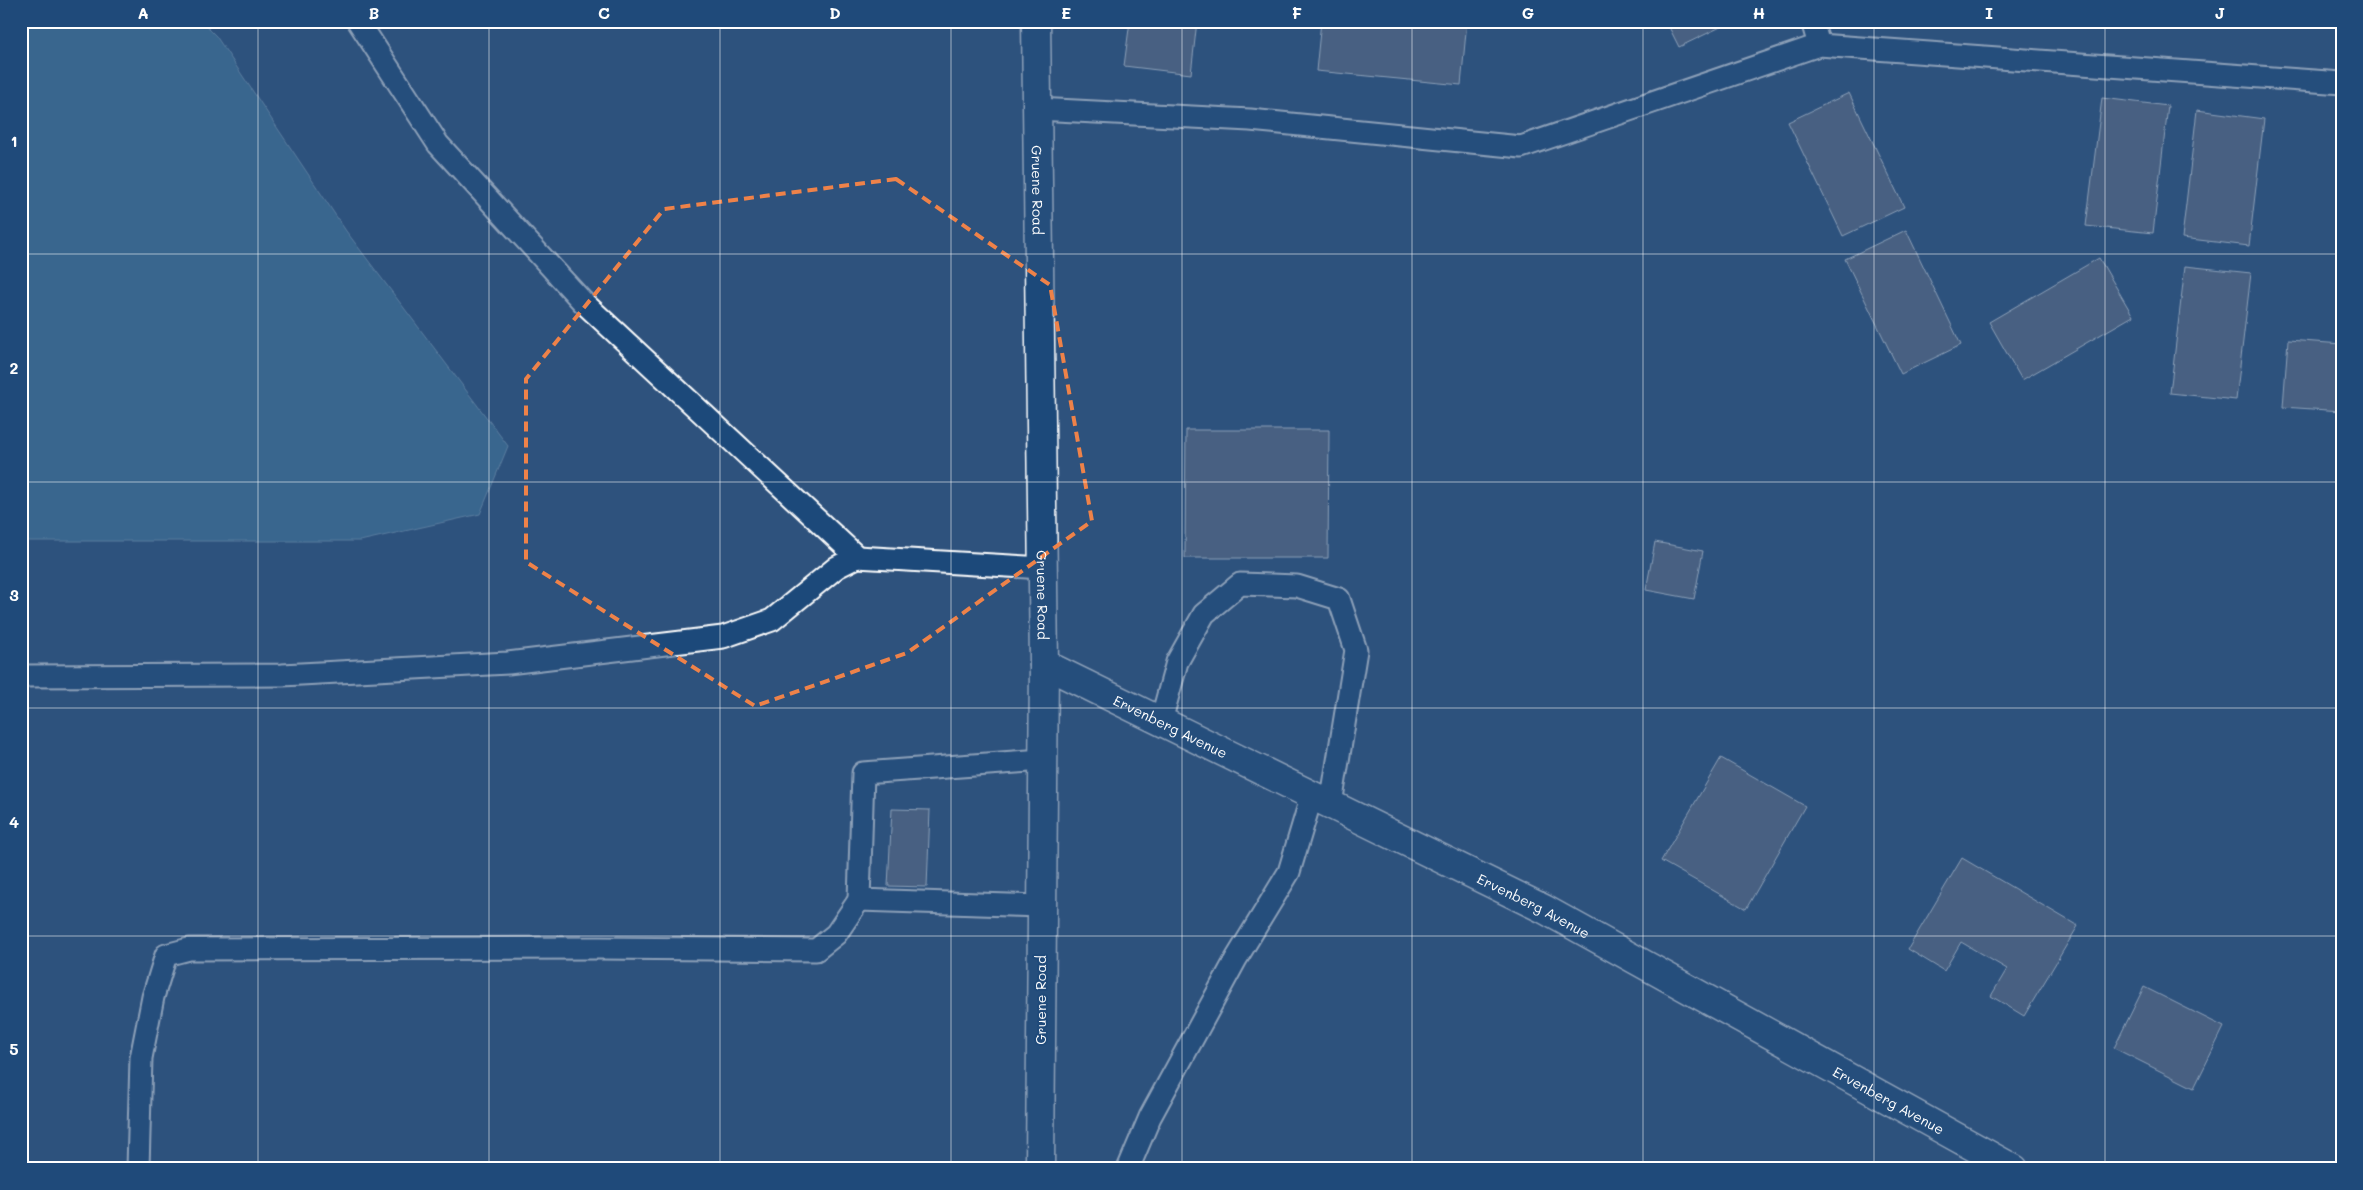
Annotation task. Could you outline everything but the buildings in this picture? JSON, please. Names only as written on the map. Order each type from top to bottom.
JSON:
[{"type":"street","name":"Gruene Road","points":[[1036,21],[1044,664],[1040,1169]]},
{"type":"street","name":"Ervenberg Avenue","points":[[1044,664],[1544,909],[2014,1169]]},
{"type":"lane","points":[[358,21],[438,144],[583,302],[857,557]]},
{"type":"lane","points":[[1812,21],[1819,45]]},
{"type":"lane","points":[[1037,109],[1250,120],[1521,147],[1819,45],[2342,83]]},
{"type":"lane","points":[[21,676],[282,675],[508,663],[723,637],[772,620],[837,568],[857,557],[1042,568]]},
{"type":"lane","points":[[1128,1169],[1150,1117],[1236,959],[1289,872],[1322,800],[1356,650],[1339,599],[1297,586],[1240,584],[1204,614],[1177,662],[1161,721]]},
{"type":"lane","points":[[138,1169],[141,1058],[153,997],[166,955],[189,950],[599,948],[816,950],[836,934],[859,900],[863,773],[1043,760]]},
{"type":"lane","points":[[859,900],[1041,906]]},
{"type":"highlighted area","points":[[896,179],[1050,285],[1092,521],[907,653],[755,706],[526,562],[526,379],[664,209]]},
{"type":"water","points":[[21,21],[201,21],[216,36],[346,231],[508,446],[480,514],[360,541],[21,541]]}]
